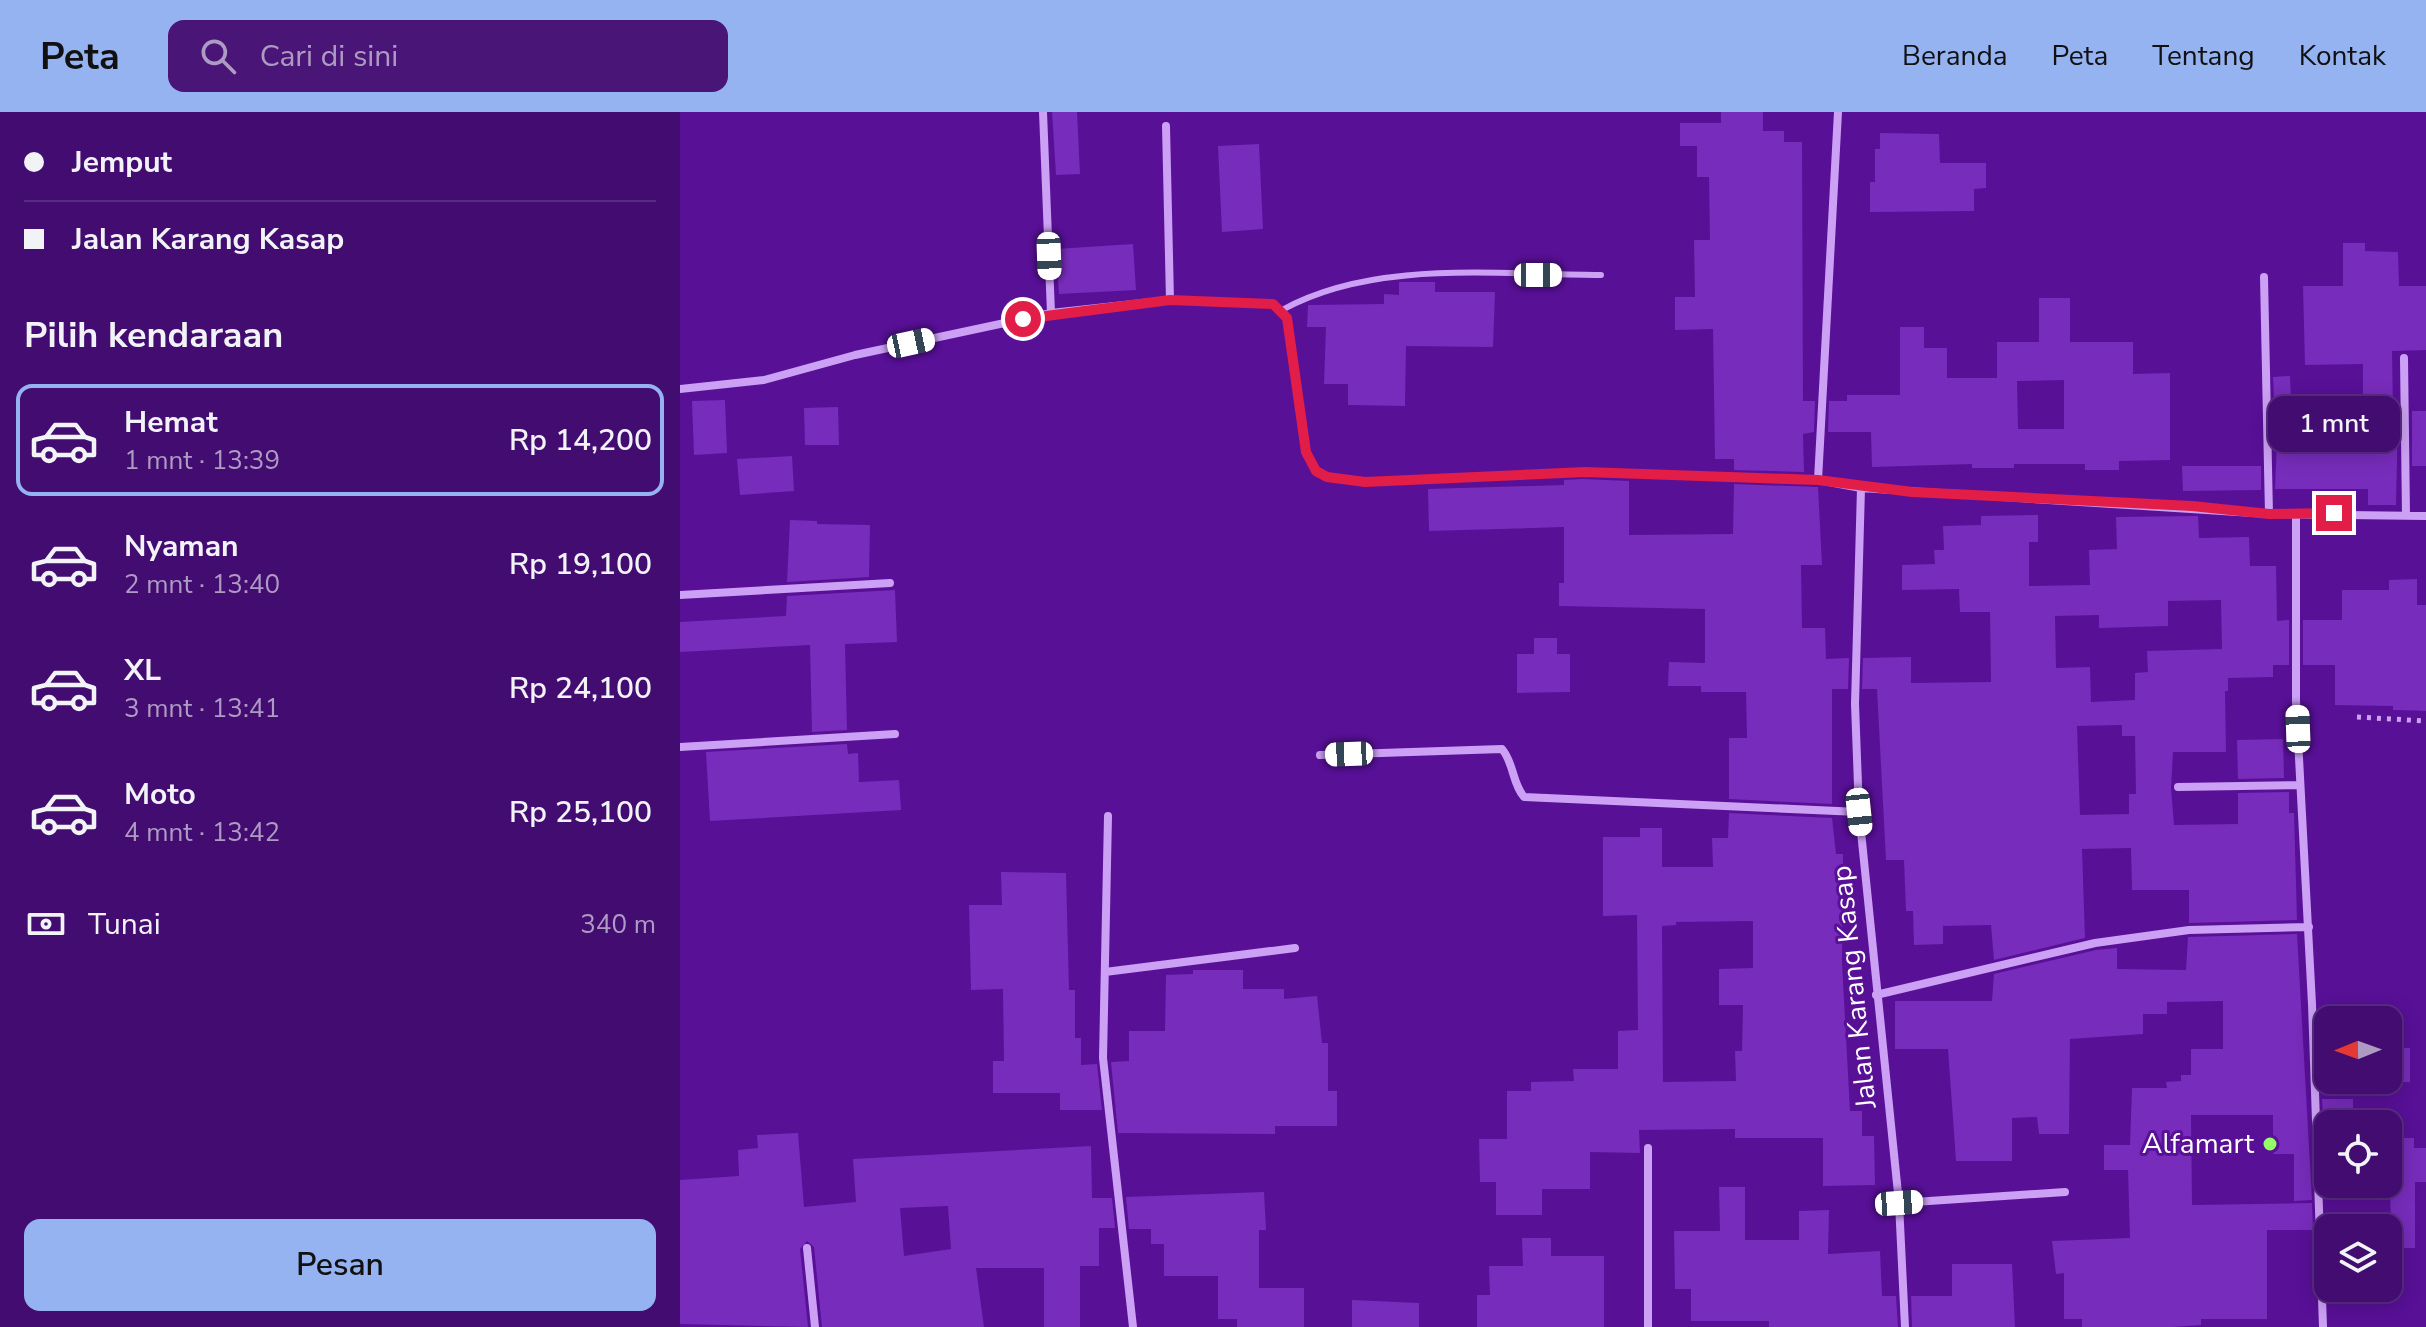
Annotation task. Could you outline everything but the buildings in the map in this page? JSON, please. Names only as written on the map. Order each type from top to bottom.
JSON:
[{"type":"street","points":[[1043,112],[1051,313]]},
{"type":"street","points":[[1818,480],[1838,112]]},
{"type":"street","points":[[1166,126],[1170,300]]},
{"type":"street","points":[[2264,277],[2269,514]]},
{"type":"street","points":[[680,389],[764,380],[855,355],[1051,313],[1170,300],[1273,304],[1287,318],[1306,452],[1316,471],[1327,477],[1365,482],[1585,472],[1818,480],[1861,488],[2269,514],[2426,516]]},
{"type":"street","points":[[2404,358],[2406,515]]},
{"type":"street","name":"Jalan Karang Kasap","points":[[1861,488],[1855,704],[1859,812],[1899,1203],[1905,1327]]},
{"type":"street","points":[[2296,514],[2300,785],[2309,927],[2323,1327]]},
{"type":"street","points":[[680,595],[890,583]]},
{"type":"street","points":[[680,747],[895,734]]},
{"type":"street","points":[[1320,755],[1502,749],[1508,756],[1515,787],[1524,797],[1859,812]]},
{"type":"street","points":[[2178,787],[2300,785]]},
{"type":"street","points":[[1108,816],[1103,1058],[1133,1327]]},
{"type":"street","points":[[1876,995],[2095,943],[2189,930],[2309,927]]},
{"type":"street","points":[[1105,972],[1295,948]]},
{"type":"street","points":[[1648,1148],[1648,1327]]},
{"type":"street","points":[[1899,1203],[2065,1192]]},
{"type":"street","points":[[807,1248],[815,1327]]},
{"type":"lane","points":[[1282,310],[1312,295],[1393,276],[1601,275]]},
{"type":"path","points":[[2357,717],[2426,721]]},
{"type":"place","name":"Alfamart","points":[[2270,1144]]},
{"type":"route","points":[[1023,319],[1170,300],[1273,304],[1287,318],[1310,463],[1316,471],[1338,479],[1365,482],[1461,475],[1585,472],[1818,480],[1861,488],[1912,492],[2192,506],[2269,514],[2334,513]]}]
